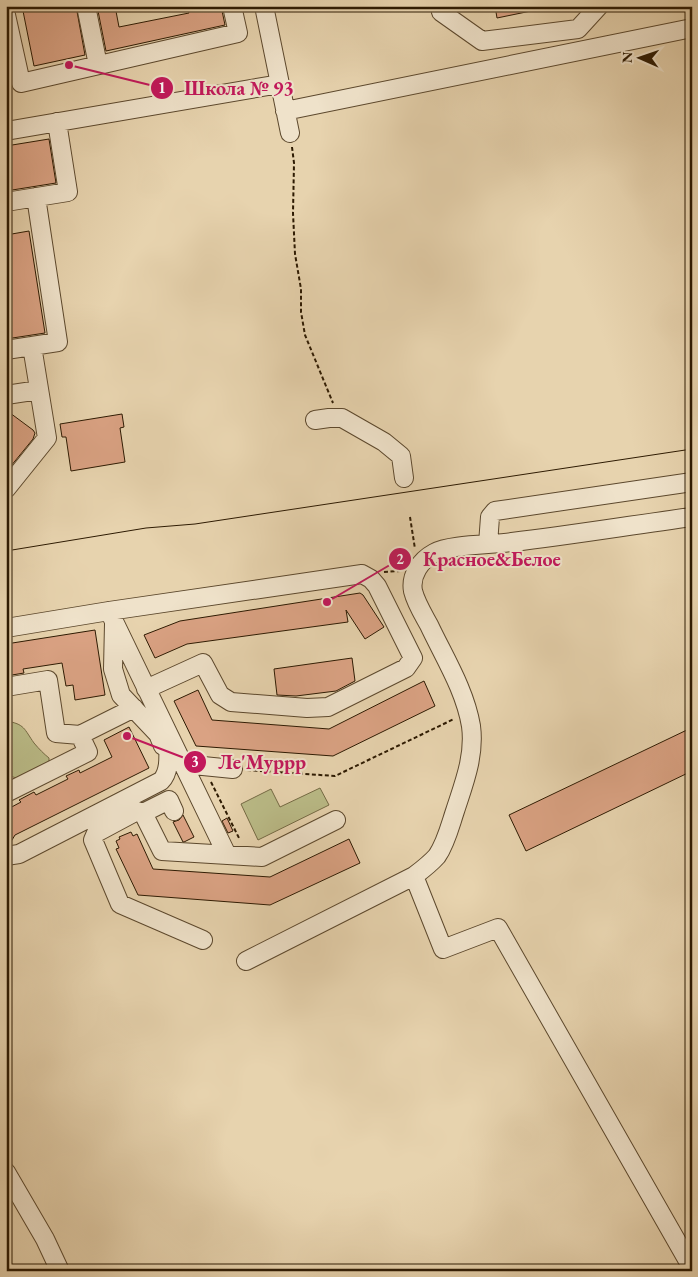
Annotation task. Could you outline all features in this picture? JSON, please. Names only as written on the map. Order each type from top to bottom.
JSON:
[{"type":"street","points":[[86,6],[98,65]]},
{"type":"street","points":[[6,15],[21,83],[238,33],[232,6]]},
{"type":"street","points":[[264,6],[290,133]]},
{"type":"street","points":[[440,6],[441,12],[482,41],[578,29],[599,6]]},
{"type":"street","points":[[285,111],[692,28]]},
{"type":"street","points":[[6,131],[280,84]]},
{"type":"street","points":[[6,202],[68,192],[57,122]]},
{"type":"street","points":[[6,350],[58,342],[36,198]]},
{"type":"street","points":[[6,489],[47,438],[32,346]]},
{"type":"street","points":[[6,395],[39,390]]},
{"type":"street","points":[[315,420],[342,418],[384,442],[401,456],[404,478]]},
{"type":"street","points":[[488,544],[490,516],[495,510],[692,482]]},
{"type":"street","points":[[246,961],[414,876],[437,855],[446,839],[466,778],[471,756],[472,740],[467,712],[457,683],[413,590],[416,570],[426,559],[434,553],[453,548],[512,542],[692,517]]},
{"type":"street","points":[[6,628],[111,616],[362,574],[371,579],[377,586],[413,658]]},
{"type":"street","points":[[111,616],[114,669],[111,686],[158,734],[227,855]]},
{"type":"street","points":[[111,616],[168,733],[175,763]]},
{"type":"street","points":[[146,689],[203,663],[220,696],[231,702],[307,708],[328,707],[406,668],[413,658],[440,648]]},
{"type":"street","points":[[6,687],[48,680],[56,733],[80,735],[134,708]]},
{"type":"street","points":[[6,790],[8,792],[88,752],[80,735]]},
{"type":"street","points":[[6,856],[19,854],[162,781],[168,769],[175,763],[233,769]]},
{"type":"street","points":[[143,813],[169,800],[174,811]]},
{"type":"street","points":[[203,940],[120,904],[93,840],[96,832],[137,811],[143,813],[162,851],[262,857],[336,820]]},
{"type":"street","points":[[414,876],[443,949],[498,928],[692,1268]]},
{"type":"street","points":[[6,1172],[46,1240],[60,1271]]},
{"type":"path","points":[[290,133],[294,163],[293,213],[295,254],[301,289],[301,312],[305,335],[334,408],[342,418]]},
{"type":"path","points":[[362,574],[416,570],[410,517]]},
{"type":"path","points":[[233,769],[335,776],[467,712]]},
{"type":"path","points":[[204,766],[247,856]]},
{"type":"green space","points":[[6,721],[21,726],[49,758],[49,762],[16,778],[10,775],[7,770],[6,757]]},
{"type":"green space","points":[[320,788],[329,805],[258,840],[241,804],[271,789],[280,807]]},
{"type":"building","points":[[22,6],[76,6],[85,55],[34,66]]},
{"type":"building","points":[[97,6],[115,6],[119,27],[189,13],[187,6],[221,6],[225,25],[106,51]]},
{"type":"building","points":[[495,6],[530,6],[531,11],[497,18]]},
{"type":"building","points":[[49,139],[56,183],[6,191],[6,146]]},
{"type":"building","points":[[29,231],[45,333],[6,339],[6,235]]},
{"type":"building","points":[[6,410],[35,433],[33,439],[6,472]]},
{"type":"building","points":[[122,414],[124,427],[120,428],[125,462],[71,471],[66,437],[62,437],[60,424]]},
{"type":"building","points":[[360,593],[384,627],[365,639],[346,610],[348,622],[187,644],[155,658],[144,635],[180,621]]},
{"type":"building","points":[[95,630],[105,695],[75,700],[73,685],[66,686],[62,663],[23,669],[24,673],[6,676],[6,644]]},
{"type":"building","points":[[352,658],[355,681],[336,691],[296,696],[277,695],[274,669]]},
{"type":"building","points":[[424,681],[435,706],[333,756],[196,746],[174,701],[198,690],[212,720],[329,729]]},
{"type":"building","points":[[129,727],[149,768],[15,835],[9,845],[6,845],[6,810],[34,792],[36,795],[68,779],[66,776],[79,770],[80,773],[112,757],[104,740]]},
{"type":"building","points":[[689,729],[692,736],[692,771],[526,851],[509,815]]},
{"type":"building","points":[[183,815],[194,837],[184,842],[173,822],[179,820]]},
{"type":"building","points":[[227,818],[233,831],[228,833],[222,821]]},
{"type":"building","points":[[131,832],[133,836],[137,834],[153,869],[270,877],[349,839],[360,863],[270,905],[138,895],[116,849],[119,848],[116,841],[120,839],[119,837]]},
{"type":"tram line","points":[[6,551],[146,528],[195,524],[692,449]]},
{"type":"place","name":"Школа № 93","points":[[69,65]]},
{"type":"place","name":"Красное&Белое","points":[[327,602]]},
{"type":"place","name":"Ле'Муррр","points":[[127,736]]}]
